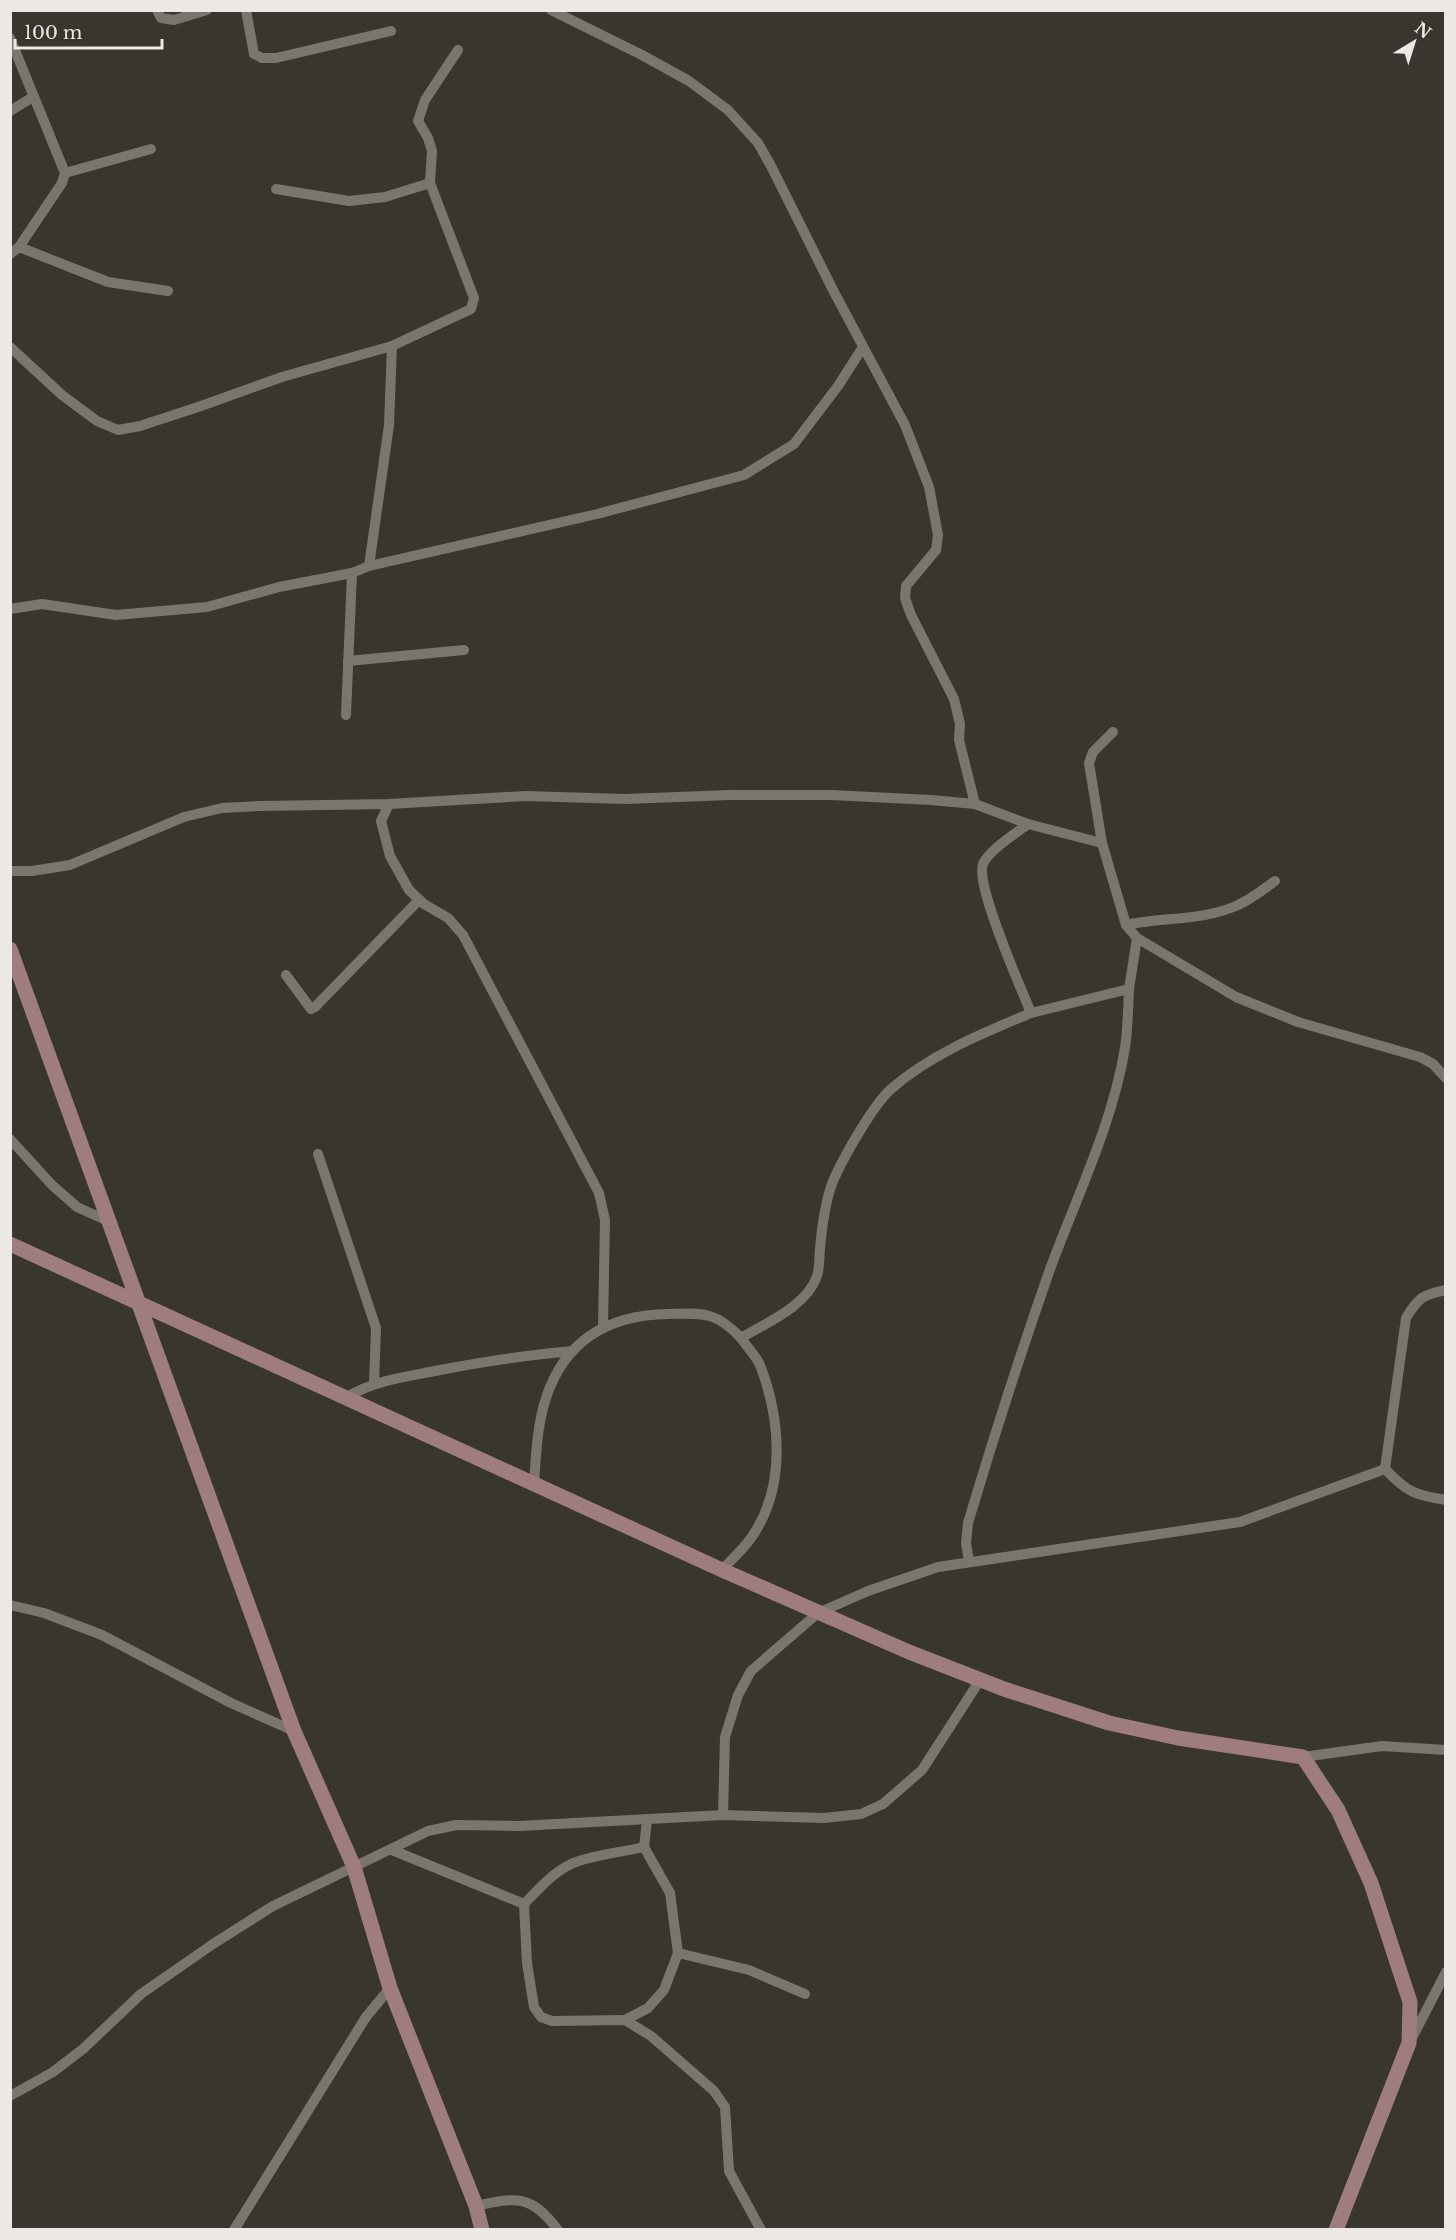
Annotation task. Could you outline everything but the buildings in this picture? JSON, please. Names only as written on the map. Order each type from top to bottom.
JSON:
[{"type":"street","points":[[156,10],[161,18],[174,20],[207,10]]},
{"type":"street","points":[[246,10],[254,54],[262,58],[276,58],[391,31]]},
{"type":"street","points":[[551,10],[642,54],[689,81],[728,110],[758,143],[904,425],[929,487],[938,535],[936,550],[906,586],[905,598],[911,615],[954,699],[960,724],[959,740],[975,804]]},
{"type":"street","points":[[10,38],[65,173],[62,183],[15,250],[108,282],[168,291]]},
{"type":"street","points":[[10,347],[96,421],[118,430],[140,426],[282,377],[392,346],[471,309],[474,298],[430,183],[432,151],[428,138],[418,122],[425,100],[458,50]]},
{"type":"street","points":[[10,111],[33,97]]},
{"type":"street","points":[[65,173],[152,149]]},
{"type":"street","points":[[276,189],[349,201],[385,197],[430,183]]},
{"type":"street","points":[[369,566],[389,425],[392,346]]},
{"type":"street","points":[[10,609],[42,604],[116,615],[207,607],[279,587],[352,573],[369,566],[597,514],[744,475],[794,444],[838,386],[863,347]]},
{"type":"street","points":[[346,715],[352,573]]},
{"type":"street","points":[[348,661],[464,650]]},
{"type":"street","points":[[1113,732],[1093,752],[1089,763],[1102,843],[1126,925],[1137,939],[1236,997],[1298,1022],[1420,1057],[1433,1064],[1446,1078]]},
{"type":"street","points":[[10,871],[32,871],[70,865],[184,817],[222,808],[389,804],[525,796],[625,799],[730,795],[873,796],[975,804],[1028,824],[1102,843]]},
{"type":"street","points":[[389,804],[381,821],[390,856],[409,890],[419,900],[448,918],[463,935],[599,1193],[605,1220],[603,1326]]},
{"type":"street","points":[[1028,824],[991,853],[982,865],[984,885],[993,916],[1031,1013]]},
{"type":"street","points":[[1126,925],[1236,907],[1275,880]]},
{"type":"street","points":[[286,975],[310,1009],[315,1007],[419,900]]},
{"type":"street","points":[[969,1562],[966,1543],[968,1523],[1012,1378],[1065,1228],[1101,1139],[1114,1094],[1125,1047],[1129,989],[1137,939]]},
{"type":"street","points":[[10,949],[294,1731],[354,1867],[390,1988],[476,2206],[482,2229]]},
{"type":"street","points":[[741,1338],[787,1310],[805,1296],[817,1276],[822,1227],[833,1183],[859,1132],[889,1090],[922,1066],[970,1038],[1031,1013],[1129,989]]},
{"type":"street","points":[[10,1139],[52,1185],[78,1208],[111,1223]]},
{"type":"street","points":[[318,1155],[376,1328],[374,1384]]},
{"type":"street","points":[[10,1244],[722,1570],[909,1652],[980,1680],[1109,1723],[1178,1738],[1303,1757],[1382,1746],[1446,1750]]},
{"type":"street","points":[[1385,1469],[1406,1318],[1416,1300],[1446,1290]]},
{"type":"street","points":[[534,1484],[537,1444],[546,1398],[560,1370],[577,1346],[603,1326],[650,1314],[703,1313],[727,1323],[759,1363],[777,1435],[775,1478],[768,1505],[755,1533],[722,1570]]},
{"type":"street","points":[[347,1397],[374,1384],[517,1356],[573,1351]]},
{"type":"street","points":[[723,1815],[725,1737],[738,1695],[751,1671],[819,1612],[868,1591],[938,1567],[1240,1522],[1385,1469]]},
{"type":"street","points":[[1385,1469],[1402,1487],[1422,1496],[1446,1500]]},
{"type":"street","points":[[10,1605],[44,1613],[102,1635],[231,1703],[294,1731]]},
{"type":"street","points":[[10,2096],[53,2072],[83,2049],[141,1994],[213,1944],[273,1906],[428,1831],[456,1825],[519,1826],[723,1815],[824,1818],[861,1814],[883,1804],[921,1770],[980,1680]]},
{"type":"street","points":[[1303,1757],[1338,1810],[1371,1883],[1410,2002],[1409,2043]]},
{"type":"street","points":[[644,1847],[578,1861],[544,1883],[524,1904],[527,1964],[534,2007],[541,2017],[552,2021],[625,2020],[648,2008],[664,1990],[678,1953],[670,1893],[644,1847],[647,1820]]},
{"type":"street","points":[[392,1850],[524,1904]]},
{"type":"street","points":[[678,1953],[749,1970],[805,1994]]},
{"type":"street","points":[[1336,2229],[1409,2043],[1446,1972]]},
{"type":"street","points":[[234,2229],[366,2018],[390,1988]]},
{"type":"street","points":[[625,2020],[651,2036],[714,2091],[720,2099],[725,2107],[729,2171],[760,2229]]},
{"type":"street","points":[[476,2206],[510,2199],[526,2202],[540,2210],[558,2229]]}]
